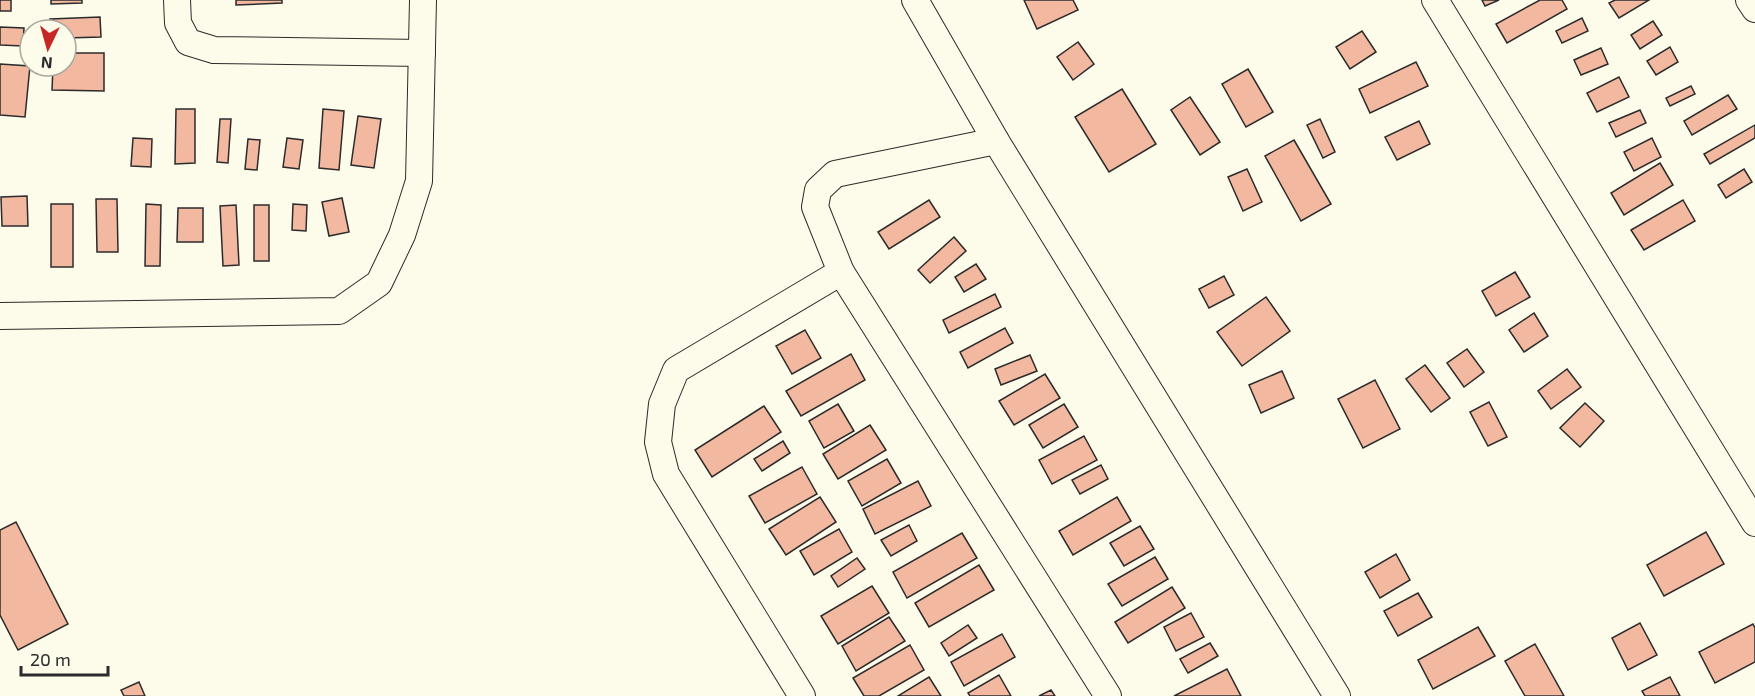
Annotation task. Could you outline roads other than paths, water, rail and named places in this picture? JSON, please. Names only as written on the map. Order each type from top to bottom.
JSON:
[{"type":"street","points":[[177,0],[178,23],[188,42],[214,50],[422,53]]},
{"type":"street","points":[[0,316],[339,310],[379,283],[402,235],[419,181],[423,0]]},
{"type":"street","points":[[915,0],[996,141],[1336,696]]},
{"type":"street","points":[[1435,0],[1755,522]]},
{"type":"street","points":[[1749,0],[1755,9]]},
{"type":"street","points":[[996,141],[835,174],[818,190],[815,207],[841,272],[1108,696]]},
{"type":"street","points":[[802,696],[666,474],[658,442],[662,404],[675,370],[841,272]]}]
